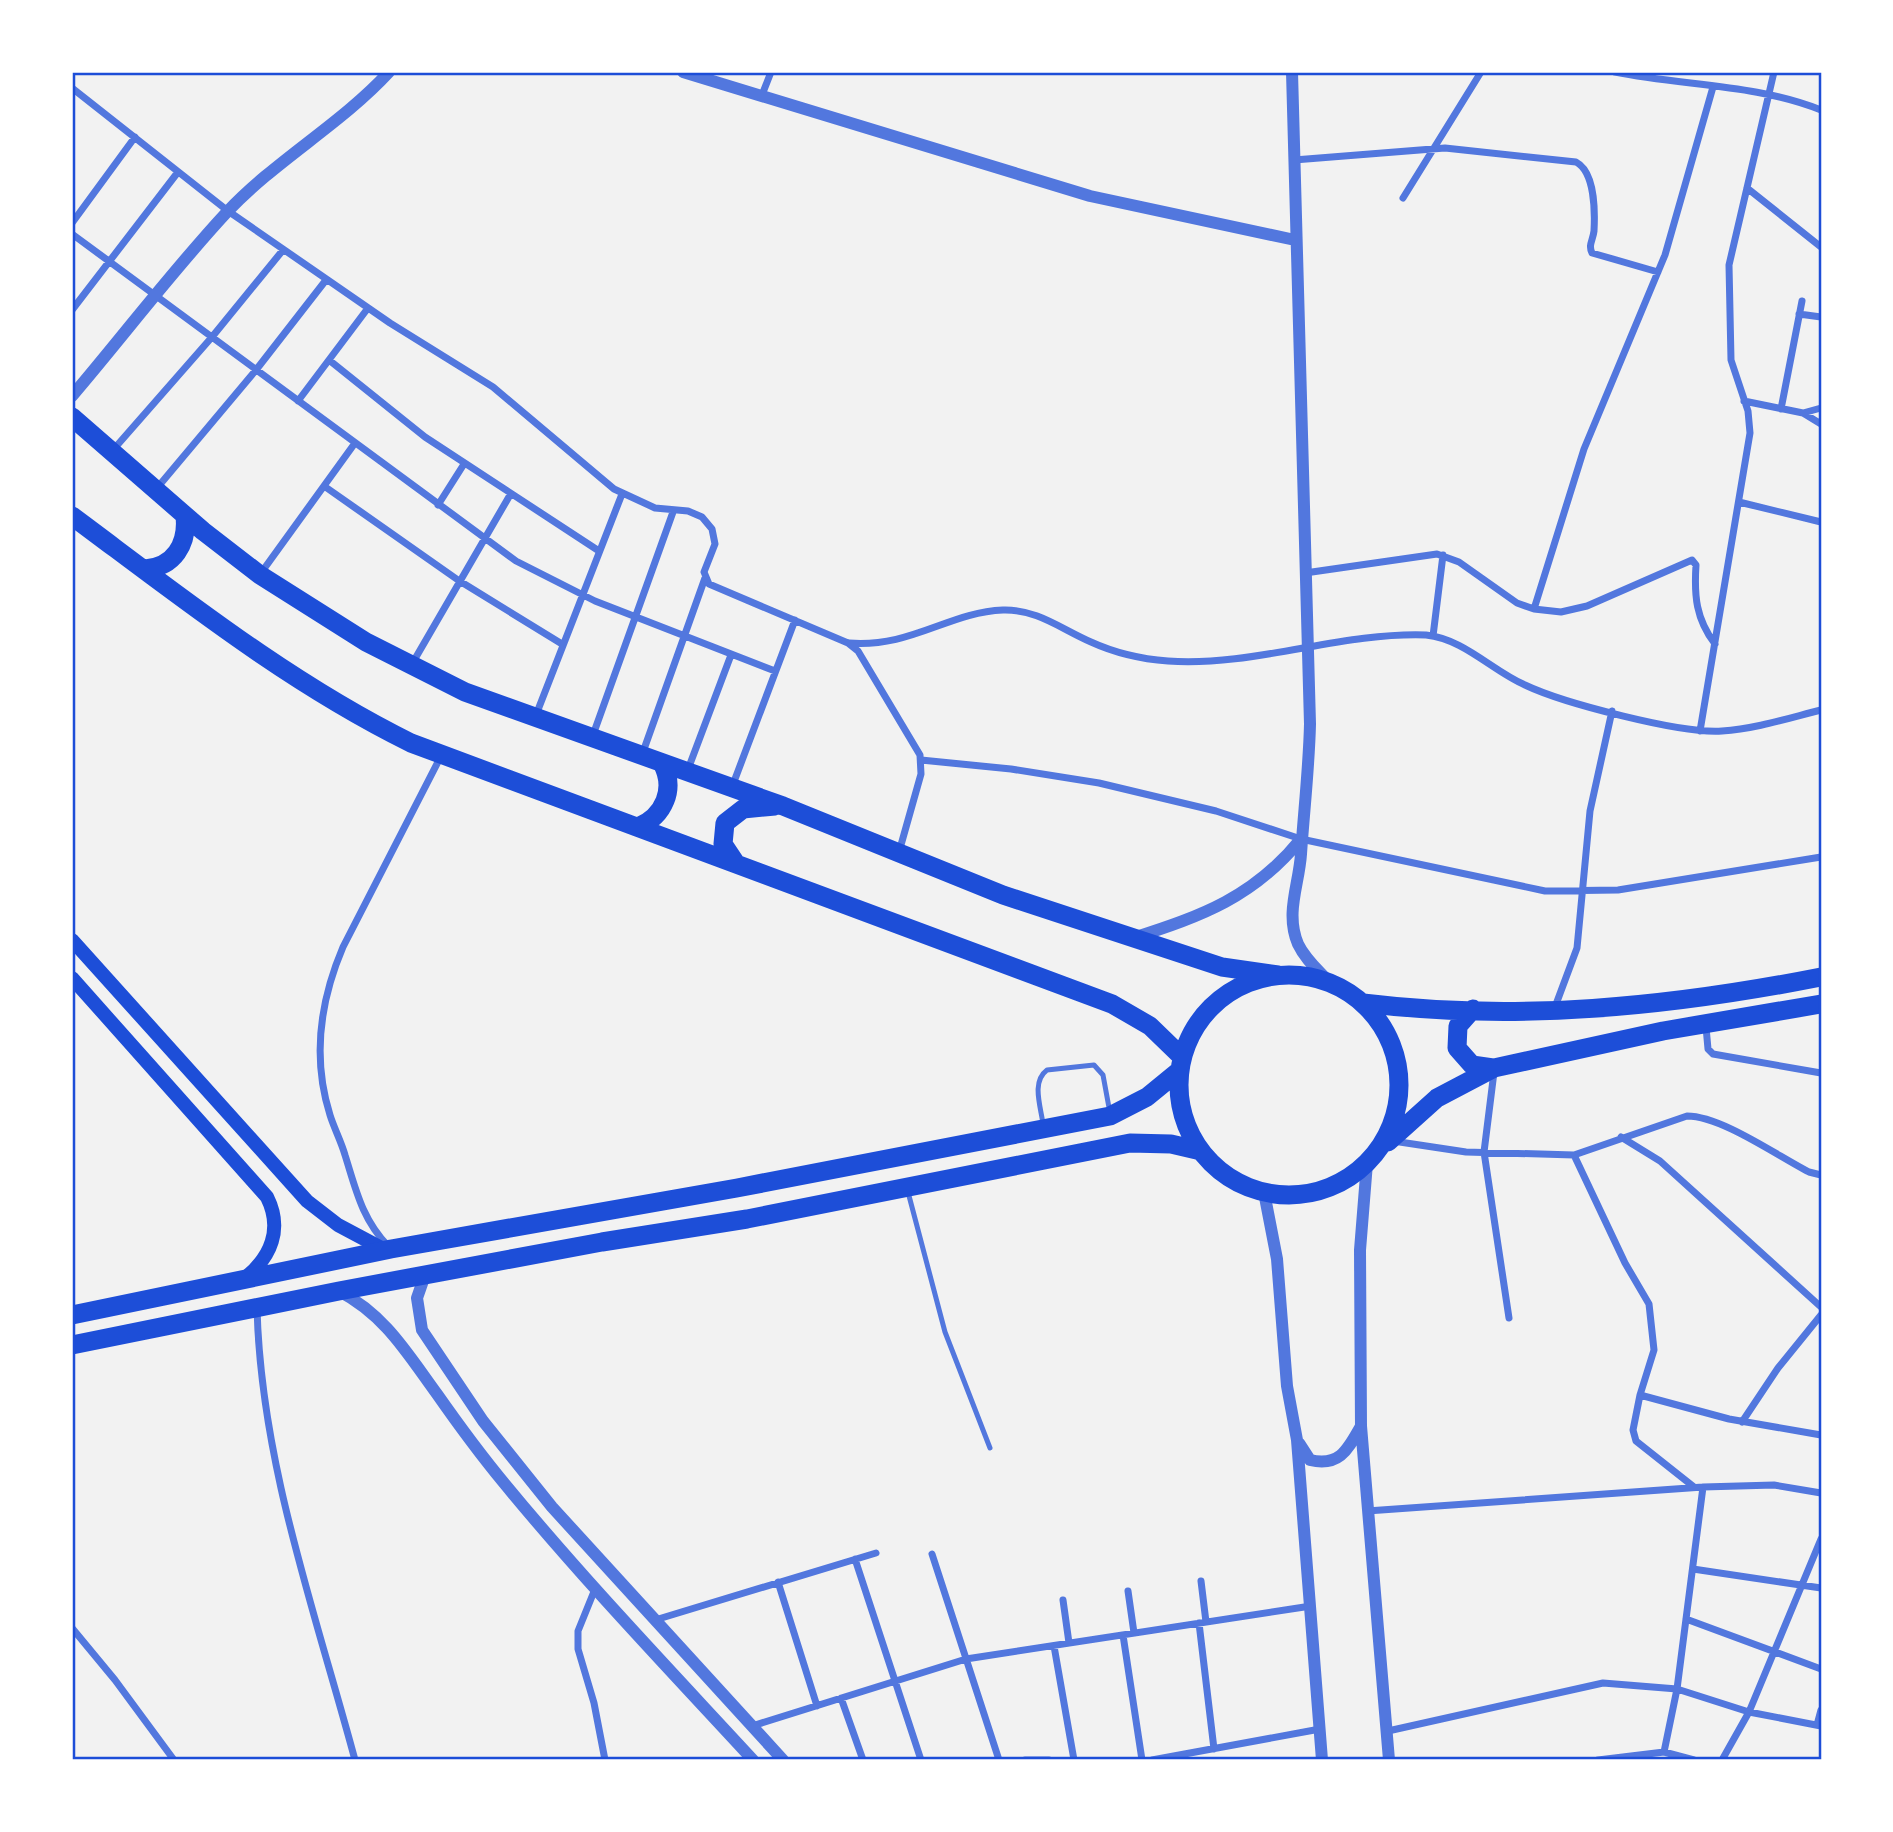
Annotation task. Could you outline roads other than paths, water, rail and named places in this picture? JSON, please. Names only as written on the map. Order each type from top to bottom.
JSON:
[{"type":"highway","points":[[72,416],[185,516],[260,575],[323,617],[411,666],[465,692],[534,719],[783,806],[1003,895],[1222,967],[1304,976],[1329,982],[1363,1003],[1387,1034],[1399,1071],[1397,1111],[1386,1144]]},
{"type":"highway","points":[[72,516],[323,695],[381,728],[441,756],[735,862],[1112,1004],[1150,1027],[1181,1064]]},
{"type":"highway","points":[[145,569],[161,566],[177,552],[186,532],[185,516]]},
{"type":"highway","points":[[638,827],[654,818],[667,798],[668,780],[662,763]]},
{"type":"highway","points":[[735,862],[724,850],[722,839],[729,818],[748,808],[783,806]]},
{"type":"highway","points":[[1278,975],[1245,984],[1217,1001],[1195,1027],[1181,1064],[1181,1104],[1192,1137],[1201,1151],[1229,1177],[1264,1192],[1296,1194],[1320,1190],[1342,1181],[1367,1163],[1437,1098],[1494,1068],[1706,1023],[1821,1004]]},
{"type":"highway","points":[[1363,1003],[1404,1008],[1552,1013],[1682,1000],[1821,977]]},
{"type":"highway","points":[[1473,1009],[1458,1026],[1457,1048],[1472,1065],[1494,1068]]},
{"type":"highway","points":[[72,1315],[388,1249],[737,1188],[1110,1116],[1147,1097],[1181,1064]]},
{"type":"highway","points":[[72,1345],[339,1291],[747,1219],[907,1185],[1130,1143],[1171,1144],[1201,1151]]},
{"type":"highway","points":[[737,1188],[731,1203],[739,1217],[747,1219]]},
{"type":"highway","points":[[665,1199],[677,1206],[681,1212],[679,1226],[674,1232]]},
{"type":"main road","points":[[72,940],[307,1201],[338,1225],[388,1249]]},
{"type":"main road","points":[[72,978],[267,1197],[274,1220],[272,1245],[264,1260],[245,1278]]},
{"type":"street","points":[[72,396],[228,211],[277,167],[342,116],[389,72]]},
{"type":"street","points":[[683,72],[1090,196],[1295,240]]},
{"type":"street","points":[[762,95],[771,72]]},
{"type":"street","points":[[1292,72],[1310,743],[1293,896],[1294,928],[1302,951],[1329,982]]},
{"type":"street","points":[[1403,198],[1481,72]]},
{"type":"street","points":[[1615,72],[1769,93],[1821,110]]},
{"type":"street","points":[[1700,731],[1751,433],[1731,360],[1733,317],[1729,274],[1774,72]]},
{"type":"street","points":[[1534,609],[1584,449],[1658,272],[1713,87]]},
{"type":"street","points":[[72,88],[228,211],[368,308],[493,387],[622,494],[646,505],[673,512],[695,513],[712,529],[715,544],[705,578],[642,755]]},
{"type":"street","points":[[72,223],[135,137]]},
{"type":"street","points":[[1293,160],[1434,148],[1580,164],[1588,173],[1590,188],[1594,226],[1590,250],[1594,255],[1658,272]]},
{"type":"street","points":[[72,310],[178,173]]},
{"type":"street","points":[[1747,188],[1821,247]]},
{"type":"street","points":[[72,234],[524,566],[582,595],[775,671]]},
{"type":"street","points":[[112,451],[212,337],[283,250]]},
{"type":"street","points":[[156,489],[256,370],[326,279]]},
{"type":"street","points":[[1781,409],[1802,301]]},
{"type":"street","points":[[298,401],[368,308]]},
{"type":"street","points":[[1799,314],[1821,317]]},
{"type":"street","points":[[329,360],[387,409],[464,464],[599,551]]},
{"type":"street","points":[[1744,401],[1802,413],[1821,424]]},
{"type":"street","points":[[1802,413],[1821,408]]},
{"type":"street","points":[[260,575],[355,443]]},
{"type":"street","points":[[438,505],[464,464]]},
{"type":"street","points":[[324,486],[458,580],[562,644]]},
{"type":"street","points":[[534,719],[622,494]]},
{"type":"street","points":[[411,666],[509,495]]},
{"type":"street","points":[[1739,502],[1821,522]]},
{"type":"street","points":[[592,738],[673,512]]},
{"type":"street","points":[[1306,573],[1426,553],[1443,555],[1459,562],[1510,598],[1534,609],[1561,612],[1579,608],[1692,560],[1696,565],[1694,586],[1697,609],[1715,644]]},
{"type":"street","points":[[1433,636],[1443,555]]},
{"type":"street","points":[[705,578],[709,584],[848,643],[866,660],[916,746],[921,760],[921,774],[899,853]]},
{"type":"street","points":[[848,643],[895,641],[977,614],[1012,610],[1046,618],[1102,647],[1154,660],[1207,661],[1410,635],[1433,636],[1456,643],[1534,689],[1612,711],[1700,731],[1733,730],[1821,710]]},
{"type":"street","points":[[732,788],[794,620]]},
{"type":"street","points":[[687,772],[731,654]]},
{"type":"street","points":[[1552,1013],[1565,988],[1577,948],[1592,801],[1612,711]]},
{"type":"street","points":[[388,1249],[359,1205],[330,1117],[320,1068],[321,1018],[333,970],[343,947],[441,756]]},
{"type":"street","points":[[921,760],[1011,769],[1099,783],[1216,811],[1301,839],[1509,885],[1582,892],[1637,888],[1821,857]]},
{"type":"street","points":[[1132,938],[1192,920],[1227,903],[1259,880],[1301,839]]},
{"type":"street","points":[[1706,1023],[1708,1049],[1713,1054],[1821,1073]]},
{"type":"street","points":[[1494,1068],[1485,1152],[1509,1318]]},
{"type":"street","points":[[1386,1144],[1485,1152],[1574,1155],[1687,1116],[1700,1116],[1717,1121],[1809,1172],[1821,1175]]},
{"type":"street","points":[[1621,1137],[1660,1161],[1820,1304]]},
{"type":"street","points":[[1574,1155],[1625,1263],[1649,1304],[1654,1350],[1640,1395],[1633,1430],[1636,1441],[1699,1487]]},
{"type":"street","points":[[1367,1163],[1360,1250],[1361,1426],[1366,1511],[1389,1760]]},
{"type":"street","points":[[1264,1192],[1277,1259],[1287,1386],[1297,1440],[1322,1760]]},
{"type":"street","points":[[425,1275],[417,1298],[419,1323],[450,1376],[528,1479],[783,1760]]},
{"type":"street","points":[[339,1291],[370,1310],[396,1335],[470,1440],[595,1588],[753,1760]]},
{"type":"street","points":[[257,1307],[260,1371],[268,1433],[355,1760]]},
{"type":"street","points":[[1742,1422],[1771,1377],[1821,1315]]},
{"type":"street","points":[[1640,1395],[1742,1422],[1821,1435]]},
{"type":"street","points":[[1297,1440],[1310,1460],[1332,1462],[1344,1455],[1361,1426]]},
{"type":"street","points":[[1366,1511],[1699,1487],[1774,1485],[1821,1493]]},
{"type":"street","points":[[1664,1752],[1677,1689],[1699,1487]]},
{"type":"street","points":[[1722,1760],[1749,1712],[1821,1539]]},
{"type":"street","points":[[654,1619],[876,1553]]},
{"type":"street","points":[[932,1554],[999,1760]]},
{"type":"street","points":[[855,1559],[922,1760]]},
{"type":"street","points":[[1692,1569],[1821,1587]]},
{"type":"street","points":[[1201,1581],[1202,1623],[1214,1749]]},
{"type":"street","points":[[778,1582],[817,1706]]},
{"type":"street","points":[[595,1588],[578,1631],[578,1648],[594,1703],[605,1760]]},
{"type":"street","points":[[1128,1591],[1134,1633]]},
{"type":"street","points":[[1063,1600],[1069,1643]]},
{"type":"street","points":[[752,1726],[966,1659],[1312,1606]]},
{"type":"street","points":[[1686,1619],[1821,1669]]},
{"type":"street","points":[[72,1628],[115,1680],[174,1760]]},
{"type":"street","points":[[1124,1635],[1142,1760]]},
{"type":"street","points":[[1054,1646],[1074,1760]]},
{"type":"street","points":[[1388,1731],[1603,1683],[1677,1689],[1749,1712],[1819,1726],[1821,1710]]},
{"type":"street","points":[[841,1698],[863,1760]]},
{"type":"street","points":[[1152,1760],[1320,1729]]},
{"type":"street","points":[[1598,1760],[1664,1752],[1694,1760]]},
{"type":"street","points":[[1025,1760],[1049,1760]]},
{"type":"lane","points":[[1044,1128],[1037,1088],[1041,1074],[1046,1070],[1094,1065],[1103,1075],[1110,1116]]},
{"type":"lane","points":[[907,1185],[945,1332],[990,1448]]}]
